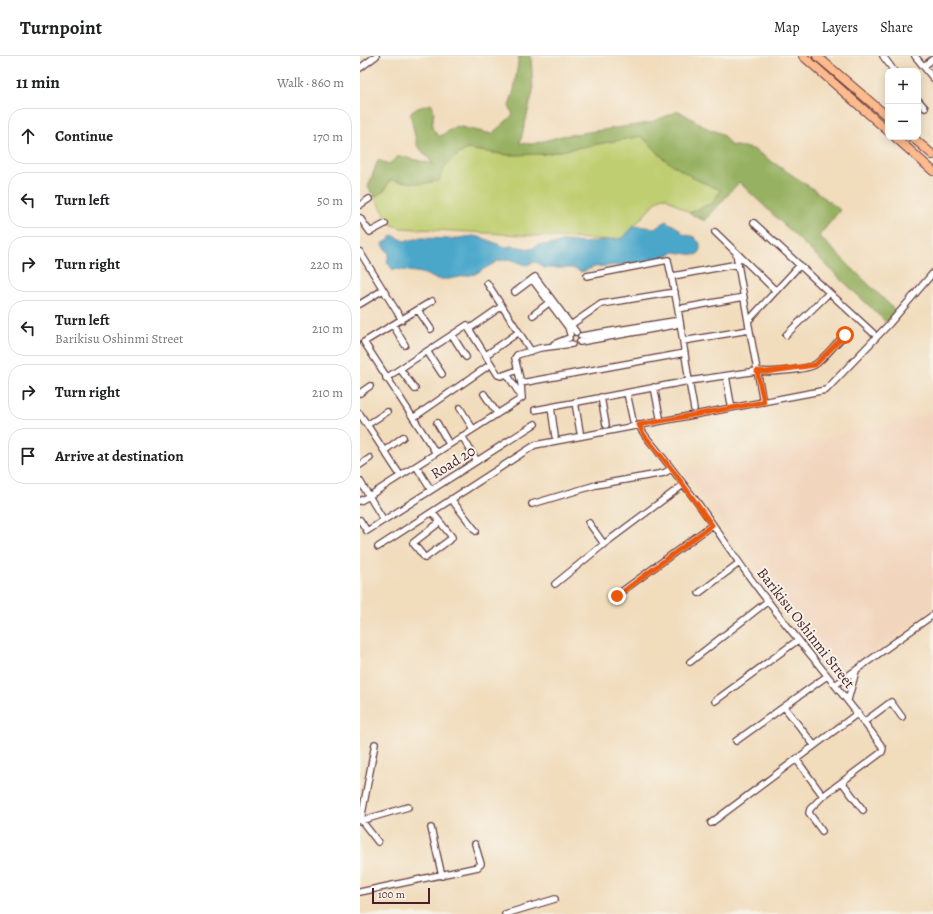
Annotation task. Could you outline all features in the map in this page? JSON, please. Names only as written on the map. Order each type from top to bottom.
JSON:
[{"type":"highway","points":[[803,56],[885,128]]},
{"type":"highway","points":[[817,56],[885,114]]},
{"type":"highway","points":[[898,140],[933,171]]},
{"type":"highway","points":[[916,140],[933,155]]},
{"type":"street","points":[[360,68],[376,56]]},
{"type":"street","points":[[883,56],[892,68]]},
{"type":"street","points":[[916,56],[933,78]]},
{"type":"street","points":[[924,66],[933,59]]},
{"type":"street","points":[[921,103],[925,108]]},
{"type":"street","points":[[360,205],[369,199]]},
{"type":"street","points":[[360,218],[370,232],[385,224]]},
{"type":"street","points":[[754,223],[874,334]]},
{"type":"street","points":[[715,232],[776,291]]},
{"type":"street","points":[[360,252],[402,320]]},
{"type":"street","points":[[736,252],[749,332],[764,402]]},
{"type":"street","points":[[587,276],[667,260],[670,261],[694,409]]},
{"type":"street","points":[[673,276],[738,264]]},
{"type":"street","points":[[748,321],[800,265]]},
{"type":"street","points":[[378,546],[536,445],[764,402],[828,388],[885,328],[933,273]]},
{"type":"street","points":[[515,292],[534,277],[570,326],[575,338]]},
{"type":"street","points":[[487,282],[531,350]]},
{"type":"street","points":[[360,304],[383,290]]},
{"type":"street","points":[[570,326],[601,304],[675,292]]},
{"type":"street","points":[[786,335],[829,292]]},
{"type":"street","points":[[678,309],[744,297]]},
{"type":"street","points":[[432,301],[364,342],[436,453]]},
{"type":"street","points":[[533,315],[552,301]]},
{"type":"street","points":[[502,306],[469,329],[500,376],[518,370]]},
{"type":"street","points":[[418,310],[431,329]]},
{"type":"street","points":[[522,398],[521,383],[515,356],[575,338],[675,325],[680,322]]},
{"type":"street","points":[[393,325],[405,345]]},
{"type":"street","points":[[386,378],[467,325]]},
{"type":"street","points":[[486,355],[519,332]]},
{"type":"street","points":[[683,343],[749,332]]},
{"type":"street","points":[[452,335],[466,357]]},
{"type":"street","points":[[535,410],[689,381],[757,371],[766,372],[815,365],[845,335]]},
{"type":"street","points":[[427,351],[442,374]]},
{"type":"street","points":[[521,383],[685,353]]},
{"type":"street","points":[[413,418],[491,364]]},
{"type":"street","points":[[400,369],[415,389]]},
{"type":"street","points":[[507,374],[522,398]]},
{"type":"street","points":[[726,376],[731,404]]},
{"type":"street","points":[[360,393],[370,386]]},
{"type":"street","points":[[654,388],[660,417]]},
{"type":"street","points":[[627,393],[633,421]]},
{"type":"street","points":[[484,394],[497,413]]},
{"type":"street","points":[[601,397],[606,426]]},
{"type":"street","points":[[360,501],[522,398]]},
{"type":"street","points":[[575,402],[580,432]]},
{"type":"street","points":[[551,407],[555,436]]},
{"type":"street","points":[[460,408],[473,429]]},
{"type":"street","points":[[367,425],[387,412]]},
{"type":"street","points":[[360,414],[400,476]]},
{"type":"street","points":[[437,423],[450,444]]},
{"type":"street","name":"Road 20","points":[[360,520],[367,531],[535,424]]},
{"type":"street","name":"Barikisu Oshinmi Street","points":[[639,425],[644,435],[683,485],[739,563],[746,570],[798,640],[848,700],[883,750],[823,796],[809,810],[822,831]]},
{"type":"street","points":[[462,436],[477,461]]},
{"type":"street","points":[[384,451],[404,437]]},
{"type":"street","points":[[360,465],[370,458]]},
{"type":"street","points":[[416,466],[431,490]]},
{"type":"street","points":[[532,504],[596,485],[664,473],[671,469]]},
{"type":"street","points":[[360,482],[383,520]]},
{"type":"street","points":[[555,584],[604,544],[683,485]]},
{"type":"street","points":[[451,500],[476,531]]},
{"type":"street","points":[[432,512],[440,522],[452,538],[425,558],[413,544],[440,522]]},
{"type":"street","points":[[589,523],[604,544]]},
{"type":"street","points":[[617,596],[712,525]]},
{"type":"street","points":[[699,593],[739,563]]},
{"type":"street","points":[[690,662],[768,601]]},
{"type":"street","points":[[835,686],[933,614]]},
{"type":"street","points":[[715,701],[798,640]]},
{"type":"street","points":[[848,700],[856,671]]},
{"type":"street","points":[[736,742],[785,708],[827,676]]},
{"type":"street","points":[[864,722],[891,702],[902,717]]},
{"type":"street","points":[[785,708],[814,745]]},
{"type":"street","points":[[711,823],[858,713]]},
{"type":"street","points":[[375,744],[361,820],[378,842]]},
{"type":"street","points":[[796,759],[823,796]]},
{"type":"street","points":[[842,782],[863,810]]},
{"type":"street","points":[[361,820],[408,807]]},
{"type":"street","points":[[431,828],[442,876]]},
{"type":"street","points":[[360,892],[442,876],[480,866],[475,844]]},
{"type":"street","points":[[506,914],[555,899]]},
{"type":"shaded area","points":[[933,413],[933,609],[848,671],[832,668],[794,618],[795,612],[789,604],[783,603],[742,548],[742,542],[737,535],[731,535],[683,471]]},
{"type":"green space","points":[[519,56],[531,56],[533,92],[520,143],[532,144],[562,136],[649,123],[679,111],[707,128],[722,134],[730,145],[753,149],[813,189],[840,210],[819,236],[894,309],[887,323],[739,182],[705,221],[689,213],[713,203],[721,190],[695,179],[664,159],[641,136],[544,154],[508,155],[467,149],[449,162],[443,170],[439,181],[420,184],[390,180],[384,191],[374,197],[368,187],[378,160],[389,164],[399,156],[433,164],[417,145],[410,113],[418,108],[432,104],[434,112],[432,128],[439,137],[456,126],[492,134],[513,115],[509,106],[514,90]]},
{"type":"green space","points":[[641,136],[664,159],[695,179],[721,190],[713,203],[689,213],[665,197],[660,198],[623,238],[607,240],[401,228],[392,225],[374,197],[384,191],[390,180],[403,181],[442,170],[450,160],[467,149],[508,155],[544,154]]},
{"type":"water","points":[[666,221],[678,228],[683,234],[694,237],[700,243],[700,252],[696,255],[674,252],[658,259],[651,258],[645,263],[594,267],[582,272],[572,268],[544,268],[536,262],[526,265],[510,259],[498,261],[475,274],[449,279],[436,279],[422,273],[396,269],[393,270],[387,262],[389,254],[382,243],[388,241],[392,235],[405,241],[422,238],[452,239],[473,236],[483,238],[505,247],[513,246],[532,249],[537,245],[556,244],[564,241],[583,243],[623,238],[634,226],[656,228]]},
{"type":"route","points":[[617,596],[712,525],[697,502],[660,453],[648,441],[639,425],[764,402],[757,371],[766,372],[796,369],[815,365],[845,335]]}]
